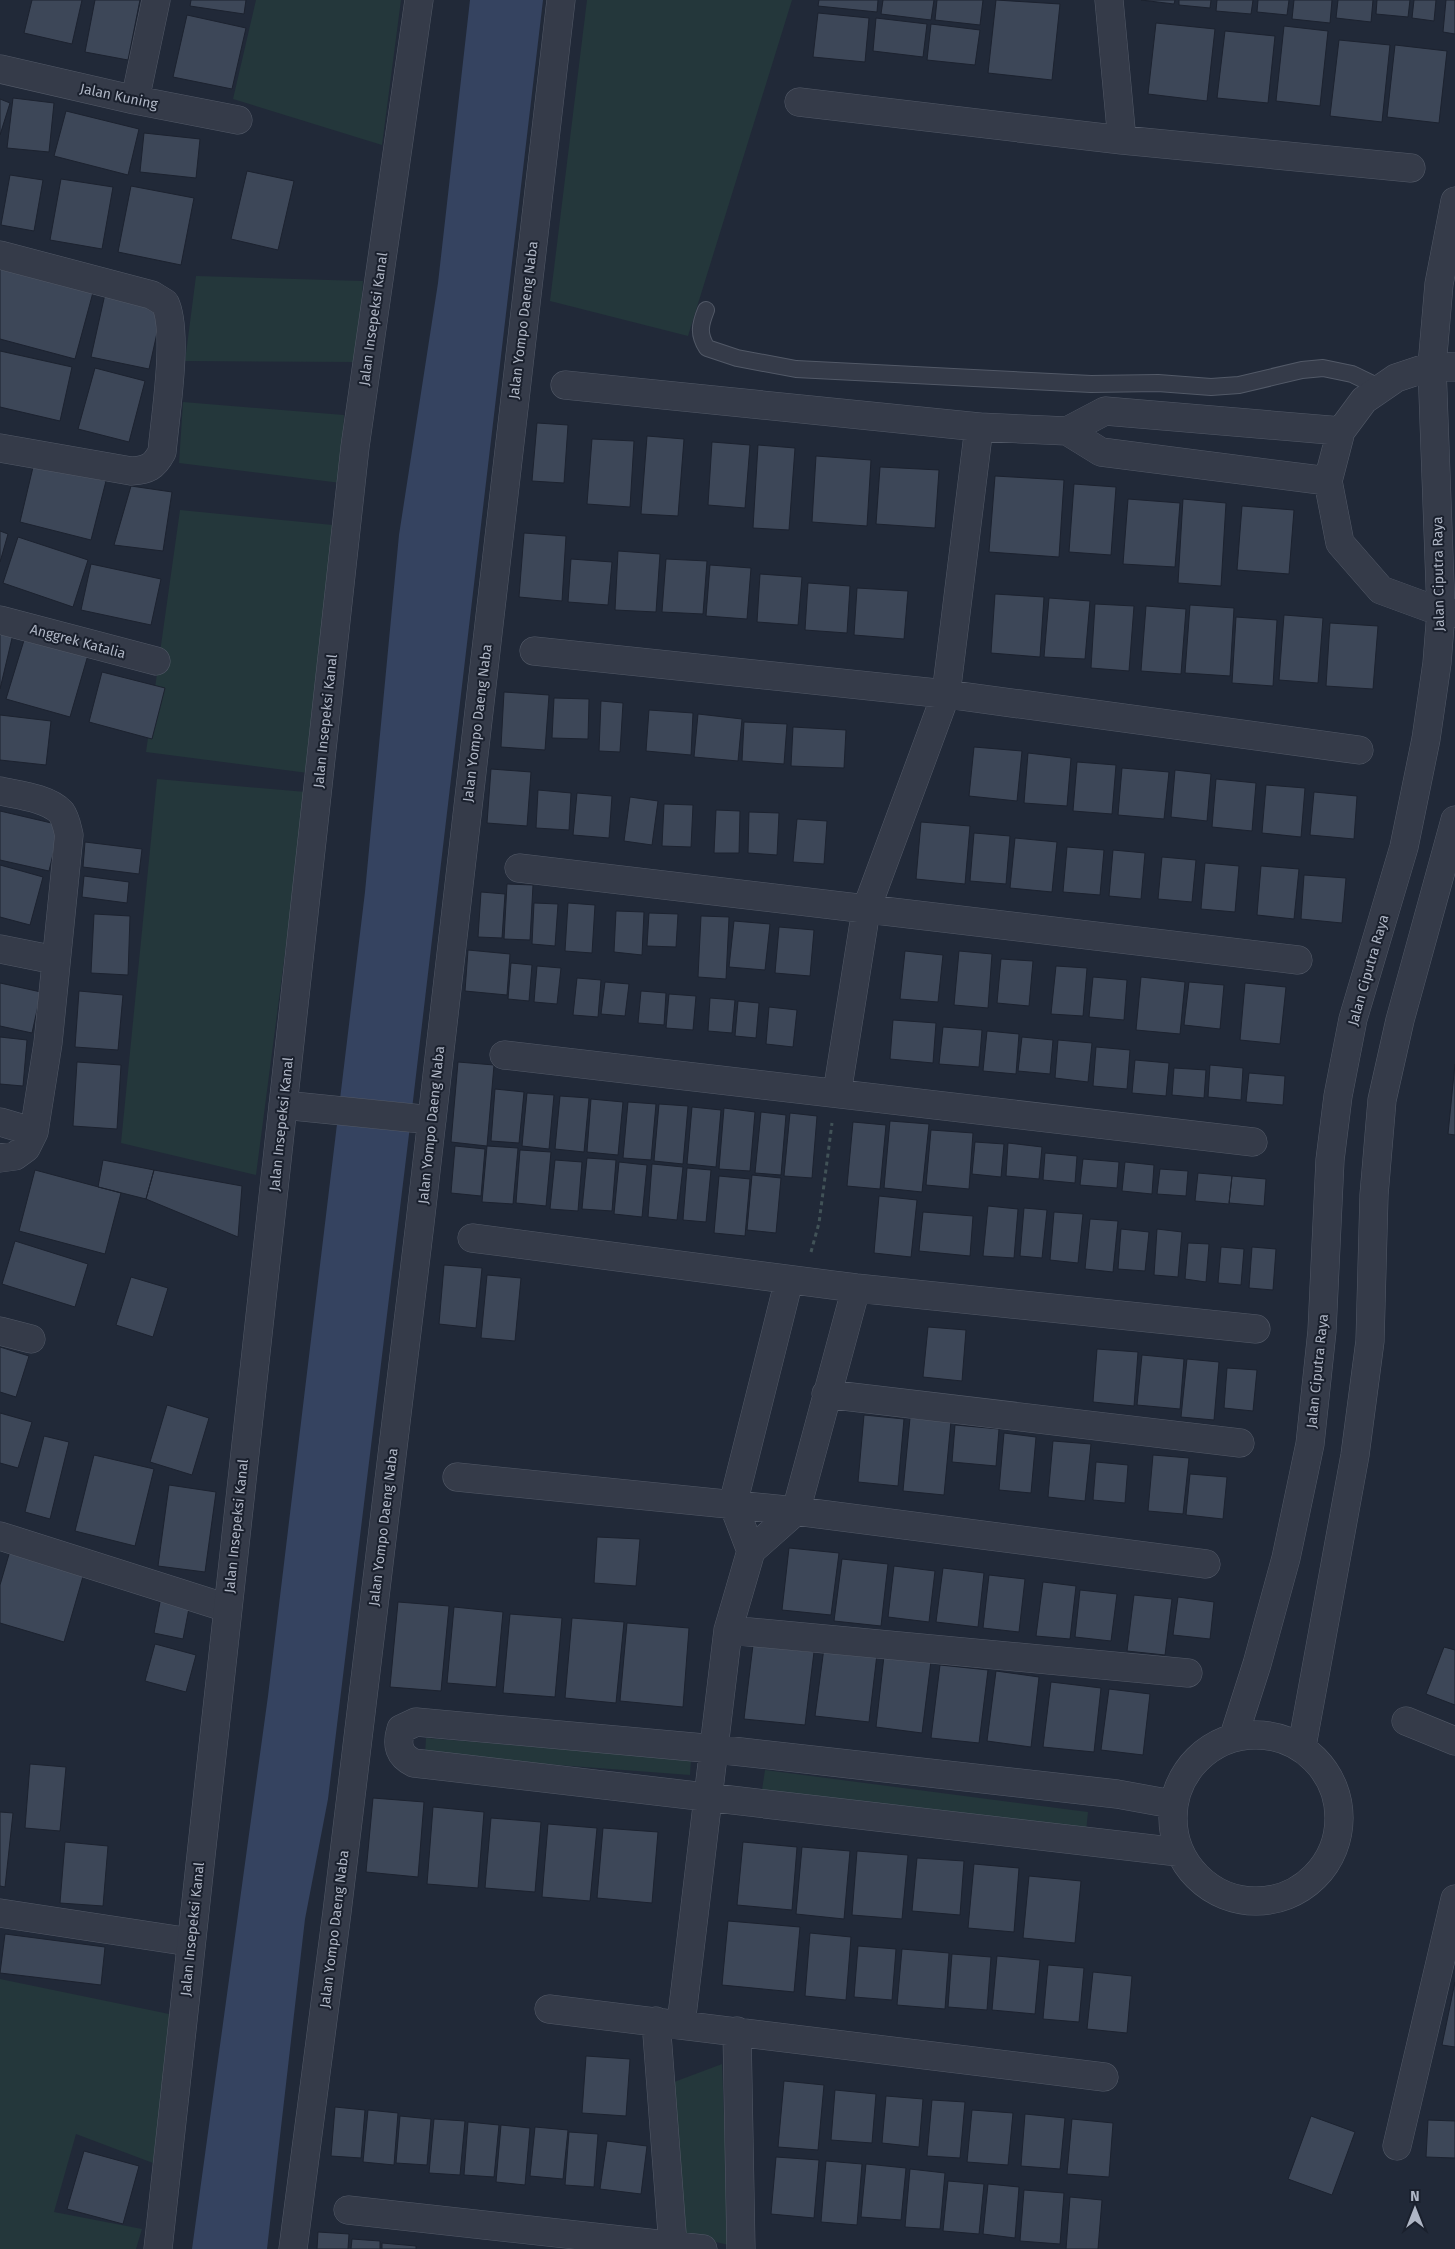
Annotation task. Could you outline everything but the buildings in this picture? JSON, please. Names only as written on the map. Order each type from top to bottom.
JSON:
[{"type":"street","points":[[135,100],[156,0]]},
{"type":"street","name":"Jalan Insepeksi Kanal","points":[[158,2249],[190,1942],[355,446],[419,0]]},
{"type":"street","name":"Jalan Yompo Daeng Naba","points":[[293,2249],[337,1912],[432,1120],[561,0]]},
{"type":"street","points":[[1109,0],[1122,140]]},
{"type":"street","name":"Jalan Kuning","points":[[0,69],[135,100],[238,120]]},
{"type":"street","points":[[799,102],[1122,140],[1411,168]]},
{"type":"street","name":"Jalan Ciputra Raya","points":[[1234,1736],[1257,1664],[1286,1558],[1310,1444],[1322,1331],[1330,1160],[1338,1096],[1353,1019],[1404,847],[1426,739],[1437,664],[1448,612],[1444,366],[1438,284],[1455,201]]},
{"type":"street","points":[[0,255],[160,299],[169,311],[170,328],[162,452],[156,464],[147,470],[131,471],[0,448]]},
{"type":"street","points":[[1444,366],[1396,378],[1364,400],[1342,431],[1328,482],[1340,543],[1381,590],[1448,612]]},
{"type":"street","points":[[565,385],[979,427],[1067,431],[1101,452],[1328,482]]},
{"type":"street","points":[[1067,431],[1105,411],[1342,431]]},
{"type":"street","points":[[837,1093],[866,910],[946,694],[979,427]]},
{"type":"street","name":"Anggrek Katalia","points":[[0,620],[156,661]]},
{"type":"street","points":[[534,651],[946,694],[1359,750]]},
{"type":"street","points":[[0,791],[45,803],[60,811],[66,821],[69,835],[48,1043],[34,1132],[26,1148],[15,1156],[0,1158]]},
{"type":"street","points":[[1302,1746],[1355,1455],[1370,1341],[1374,1195],[1382,1100],[1400,1020],[1455,820]]},
{"type":"street","points":[[519,868],[1298,960]]},
{"type":"street","points":[[0,950],[55,960]]},
{"type":"street","points":[[504,1054],[1253,1142]]},
{"type":"street","points":[[1338,1096],[1382,1100]]},
{"type":"street","points":[[283,1105],[432,1120]]},
{"type":"street","points":[[0,1122],[34,1132]]},
{"type":"street","points":[[472,1238],[856,1288],[1256,1329]]},
{"type":"street","points":[[751,1551],[733,1504],[796,1281]]},
{"type":"street","points":[[672,2246],[668,2023],[709,1796],[728,1630],[751,1551],[796,1511],[856,1288]]},
{"type":"street","points":[[0,1331],[31,1339]]},
{"type":"street","points":[[826,1394],[1240,1443]]},
{"type":"street","points":[[457,1477],[796,1511],[1206,1564]]},
{"type":"street","points":[[0,1536],[228,1608]]},
{"type":"street","points":[[728,1630],[1188,1672]]},
{"type":"street","points":[[1406,1721],[1455,1741]]},
{"type":"street","points":[[1172,1804],[1116,1794],[715,1749],[416,1722],[402,1729],[398,1738],[398,1748],[404,1758],[414,1763],[1178,1852]]},
{"type":"street","points":[[1269,1734],[1302,1746],[1332,1779],[1342,1823],[1327,1866],[1293,1895],[1248,1903],[1206,1887],[1178,1852],[1172,1804],[1193,1760],[1234,1736],[1269,1734]]},
{"type":"street","points":[[1397,2146],[1455,1899]]},
{"type":"street","points":[[0,1913],[190,1942]]},
{"type":"street","points":[[550,2008],[1104,2077]]},
{"type":"street","points":[[737,2031],[741,2249]]},
{"type":"street","points":[[348,2210],[703,2249]]},
{"type":"lane","points":[[706,310],[700,324],[700,336],[707,348],[737,358],[796,369],[1091,384],[1158,382],[1211,387],[1239,385],[1302,370],[1324,368],[1352,374],[1381,388]]},
{"type":"path","points":[[796,1281],[819,1223],[837,1093]]},
{"type":"green space","points":[[256,0],[401,0],[382,145],[233,99]]},
{"type":"green space","points":[[587,0],[792,0],[688,336],[550,301]]},
{"type":"green space","points":[[196,276],[363,281],[357,362],[185,361]]},
{"type":"green space","points":[[183,402],[344,415],[341,483],[179,463]]},
{"type":"green space","points":[[180,510],[333,525],[308,773],[146,752]]},
{"type":"green space","points":[[157,779],[306,792],[256,1175],[121,1143]]},
{"type":"green space","points":[[426,1738],[691,1759],[690,1775],[425,1755]]},
{"type":"green space","points":[[765,1770],[1088,1812],[1086,1832],[762,1790]]},
{"type":"green space","points":[[0,1979],[174,2015],[153,2163],[76,2134],[54,2212],[142,2229],[136,2249],[0,2249]]},
{"type":"green space","points":[[722,2064],[729,2245],[657,2229],[658,2088]]},
{"type":"water","points":[[470,0],[543,0],[410,1126],[328,1799],[305,1919],[267,2249],[192,2249],[268,1696],[365,892],[399,535],[438,283]]}]
